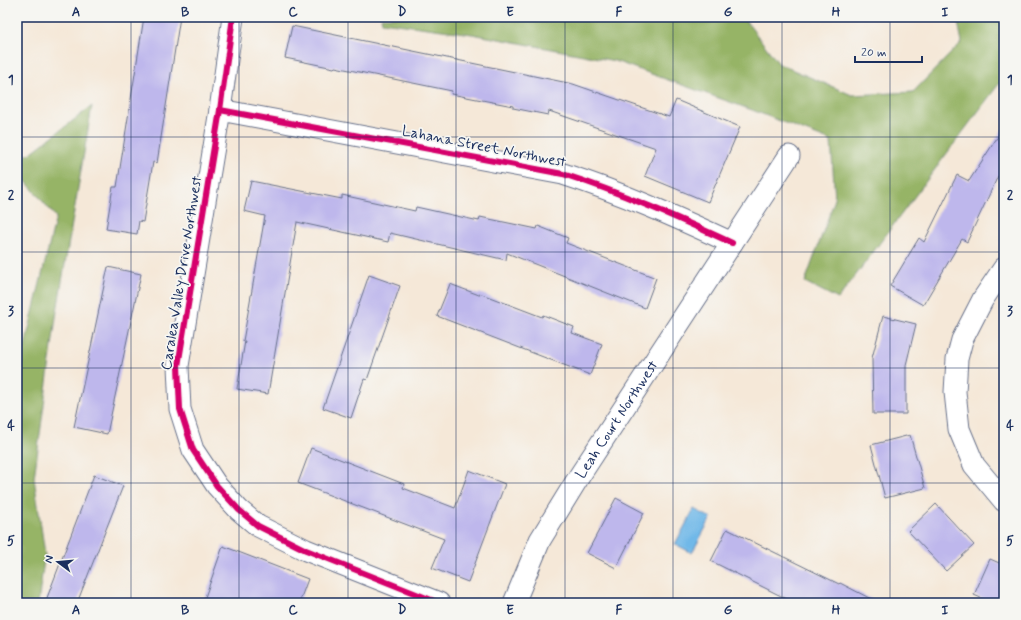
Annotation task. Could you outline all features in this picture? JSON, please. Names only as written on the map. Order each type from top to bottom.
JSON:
[{"type":"street","name":"Caralea Valley Drive Northwest","points":[[233,17],[220,110],[178,366],[180,409],[193,450],[216,486],[239,510],[258,526],[306,550],[440,603]]},
{"type":"street","name":"Lahana Street Northwest","points":[[220,110],[563,174],[604,187],[671,214],[732,243]]},
{"type":"street","name":"Leah Court Northwest","points":[[514,603],[540,540],[580,475],[789,156]]},
{"type":"street","points":[[1004,268],[983,299],[962,340],[957,359],[954,392],[959,428],[974,465],[1004,501]]},
{"type":"green space","points":[[381,17],[743,17],[779,64],[852,95],[913,92],[962,42],[957,17],[1004,17],[1004,77],[838,299],[805,282],[835,199],[831,141],[752,110],[615,61],[472,34],[382,22]]},
{"type":"green space","points":[[92,106],[56,317],[34,478],[45,554],[38,603],[17,603],[17,397],[25,345],[56,217],[17,171],[17,153],[28,155]]},
{"type":"water","points":[[694,509],[711,518],[692,553],[675,544]]},
{"type":"building","points":[[144,17],[180,17],[157,163],[153,162],[143,222],[139,221],[137,234],[106,229],[113,187],[117,187]]},
{"type":"building","points":[[292,26],[573,84],[669,117],[676,100],[740,127],[708,202],[645,176],[656,148],[549,111],[548,115],[513,108],[513,106],[451,94],[452,91],[285,58]]},
{"type":"building","points":[[1004,127],[1004,180],[998,176],[967,242],[962,239],[923,305],[890,286],[919,238],[924,242],[957,175],[969,181]]},
{"type":"building","points":[[251,181],[342,199],[342,195],[415,211],[416,207],[479,221],[480,217],[537,229],[538,226],[568,238],[566,243],[656,278],[645,308],[507,253],[506,260],[390,233],[388,242],[297,222],[268,394],[237,389],[245,341],[243,341],[265,216],[244,211]]},
{"type":"building","points":[[108,267],[141,274],[107,434],[74,427]]},
{"type":"building","points":[[369,275],[400,286],[367,380],[364,379],[351,418],[323,408]]},
{"type":"building","points":[[450,284],[574,327],[572,333],[602,344],[590,375],[437,316]]},
{"type":"building","points":[[883,316],[916,324],[906,365],[906,414],[873,414],[872,358]]},
{"type":"building","points":[[910,435],[925,488],[885,498],[871,445]]},
{"type":"building","points":[[311,448],[404,484],[403,488],[455,508],[469,470],[505,484],[468,582],[432,568],[444,539],[298,483]]},
{"type":"building","points":[[94,475],[123,486],[77,603],[45,603]]},
{"type":"building","points":[[616,498],[644,513],[616,568],[587,553]]},
{"type":"building","points":[[936,504],[974,545],[946,571],[908,531]]},
{"type":"building","points":[[727,529],[879,603],[795,603],[711,561]]},
{"type":"building","points":[[223,546],[308,579],[299,603],[203,603]]},
{"type":"building","points":[[990,559],[1004,565],[1004,603],[992,603],[974,595]]},
{"type":"cycle path","points":[[233,17],[220,110],[178,366],[180,409],[193,450],[217,486],[239,510],[258,526],[306,550],[439,603]]},
{"type":"cycle path","points":[[220,110],[563,174],[649,206],[732,243]]}]
